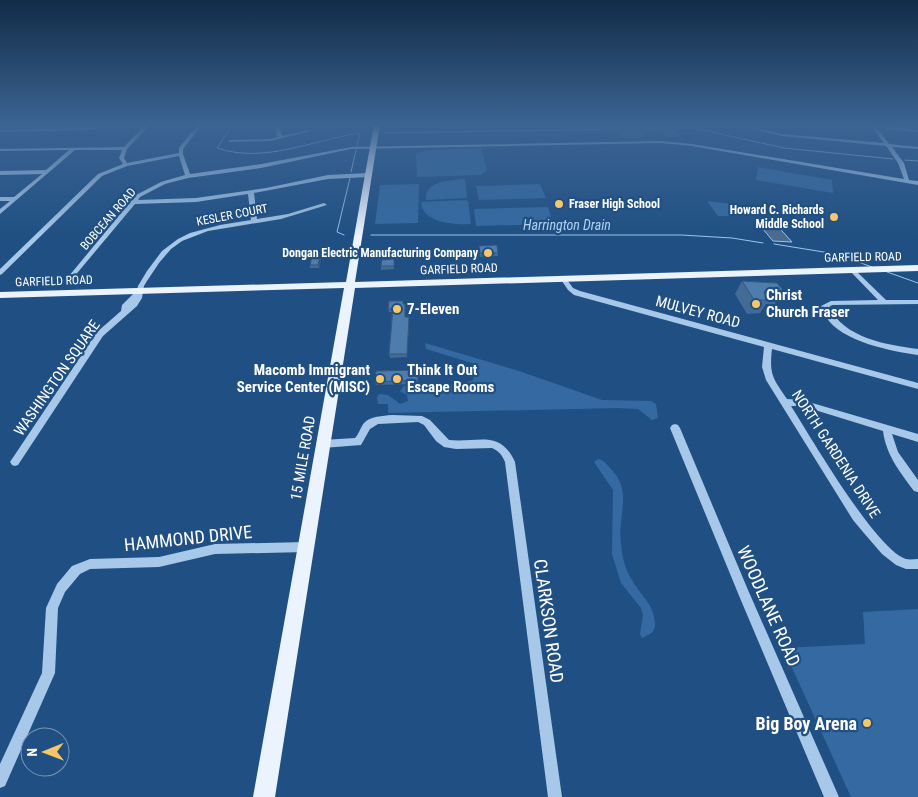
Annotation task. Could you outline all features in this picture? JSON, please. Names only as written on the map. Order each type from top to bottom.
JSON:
[{"type":"main road","name":"15 MILE ROAD","points":[[264,797],[371,161]]},
{"type":"main road","name":"GARFIELD ROAD","points":[[1,296],[918,268]]},
{"type":"street","points":[[0,212],[60,161]]},
{"type":"street","points":[[123,161],[126,165]]},
{"type":"street","points":[[0,273],[96,179],[126,165],[145,161]]},
{"type":"street","points":[[183,161],[188,176]]},
{"type":"street","name":"BOBCEAN ROAD","points":[[71,277],[133,202],[151,188],[188,176],[283,161]]},
{"type":"street","name":"BOBCEAN ROAD","points":[[785,161],[918,183]]},
{"type":"street","points":[[900,161],[907,181]]},
{"type":"street","points":[[0,173],[47,172]]},
{"type":"street","points":[[133,202],[187,201],[251,192],[328,177],[368,175]]},
{"type":"street","points":[[251,192],[254,221]]},
{"type":"street","points":[[0,199],[15,199]]},
{"type":"street","name":"KESLER COURT","points":[[140,291],[141,286],[155,264],[166,251],[178,242],[205,230],[286,216],[324,205]]},
{"type":"street","points":[[852,270],[884,302]]},
{"type":"street","name":"MULVEY ROAD","points":[[564,278],[570,289],[577,293],[918,386]]},
{"type":"street","name":"WASHINGTON SQUARE","points":[[15,462],[100,334],[125,312],[125,307],[140,291]]},
{"type":"street","points":[[918,302],[831,303],[825,306],[836,322],[852,334],[894,348],[918,352]]},
{"type":"street","name":"NORTH GARDENIA DRIVE","points":[[768,345],[768,374],[864,526],[893,556],[912,564]]},
{"type":"street","points":[[784,402],[802,403],[918,438]]},
{"type":"street","name":"CLARKSON ROAD","points":[[323,444],[358,442],[362,439],[367,425],[374,420],[419,418],[424,420],[442,441],[447,444],[497,444],[506,451],[510,462],[555,797]]},
{"type":"street","name":"WOODLANE ROAD","points":[[676,428],[744,594],[832,797]]},
{"type":"street","points":[[887,429],[888,443],[892,454],[918,488]]},
{"type":"street","name":"HAMMOND DRIVE","points":[[76,570],[90,564],[159,562],[214,549],[306,547]]},
{"type":"street","points":[[0,779],[48,674],[52,608],[61,588],[76,570]]},
{"type":"shaded area","points":[[416,161],[485,161],[487,170],[481,175],[417,177]]},
{"type":"shaded area","points":[[758,167],[832,180],[833,193],[756,180]]},
{"type":"shaded area","points":[[465,179],[467,197],[426,200],[426,194],[434,185],[446,181]]},
{"type":"shaded area","points":[[419,184],[418,223],[375,224],[380,185]]},
{"type":"shaded area","points":[[540,184],[546,198],[479,200],[476,186]]},
{"type":"shaded area","points":[[468,201],[471,224],[448,223],[433,218],[423,209],[421,202]]},
{"type":"shaded area","points":[[707,201],[726,203],[742,209],[743,213],[740,216],[718,216]]},
{"type":"shaded area","points":[[548,207],[553,224],[476,226],[474,209]]},
{"type":"shaded area","points":[[763,220],[773,221],[792,242],[773,241],[757,222]]},
{"type":"shaded area","points":[[425,343],[519,371],[602,400],[651,401],[656,404],[658,418],[652,420],[638,409],[618,408],[388,413],[388,404],[378,404],[377,398],[379,394],[388,395],[400,404],[408,401],[407,395],[400,391],[404,386],[434,392],[453,384],[473,380],[476,367],[472,363],[426,349]]},
{"type":"shaded area","points":[[598,459],[610,468],[621,486],[623,504],[620,533],[623,558],[630,576],[653,612],[655,627],[652,633],[642,638],[640,634],[643,615],[641,608],[621,583],[612,554],[613,490],[594,462]]},
{"type":"shaded area","name":"Big Boy Arena","points":[[918,609],[918,797],[851,797],[783,648],[865,644],[863,612]]},
{"type":"building","points":[[497,245],[498,253],[480,253],[479,246]]},
{"type":"building","points":[[312,256],[320,256],[318,265],[310,265]]},
{"type":"building","points":[[394,259],[394,266],[381,266],[382,260]]},
{"type":"building","points":[[742,281],[777,283],[783,290],[764,292],[768,300],[754,300]]},
{"type":"building","points":[[389,301],[403,301],[403,304],[405,304],[405,317],[409,317],[407,354],[389,354],[393,309],[388,309]]},
{"type":"building","points":[[418,370],[418,380],[375,382],[376,371]]},
{"type":"waterway","name":"Harrington Drain","points":[[351,172],[353,161]]},
{"type":"waterway","name":"Harrington Drain","points":[[344,235],[337,232],[350,178]]},
{"type":"waterway","name":"Harrington Drain","points":[[371,235],[681,235],[732,238],[763,243]]},
{"type":"waterway","name":"Harrington Drain","points":[[774,244],[836,254],[872,267]]},
{"type":"waterway","name":"Harrington Drain","points":[[887,272],[918,283]]},
{"type":"place","name":"Fraser High School","points":[[559,204]]},
{"type":"place","name":"Howard C. Richards Middle School","points":[[834,217]]},
{"type":"place","name":"Dongan Electric Manufacturing Company","points":[[488,253]]},
{"type":"place","name":"Christ Church Fraser","points":[[756,304]]},
{"type":"place","name":"7-Eleven","points":[[397,309]]},
{"type":"place","name":"Macomb Immigrant Service Center (MISC)","points":[[380,379]]},
{"type":"place","name":"Think It Out Escape Rooms","points":[[397,379]]},
{"type":"place","name":"Big Boy Arena","points":[[867,723]]}]
